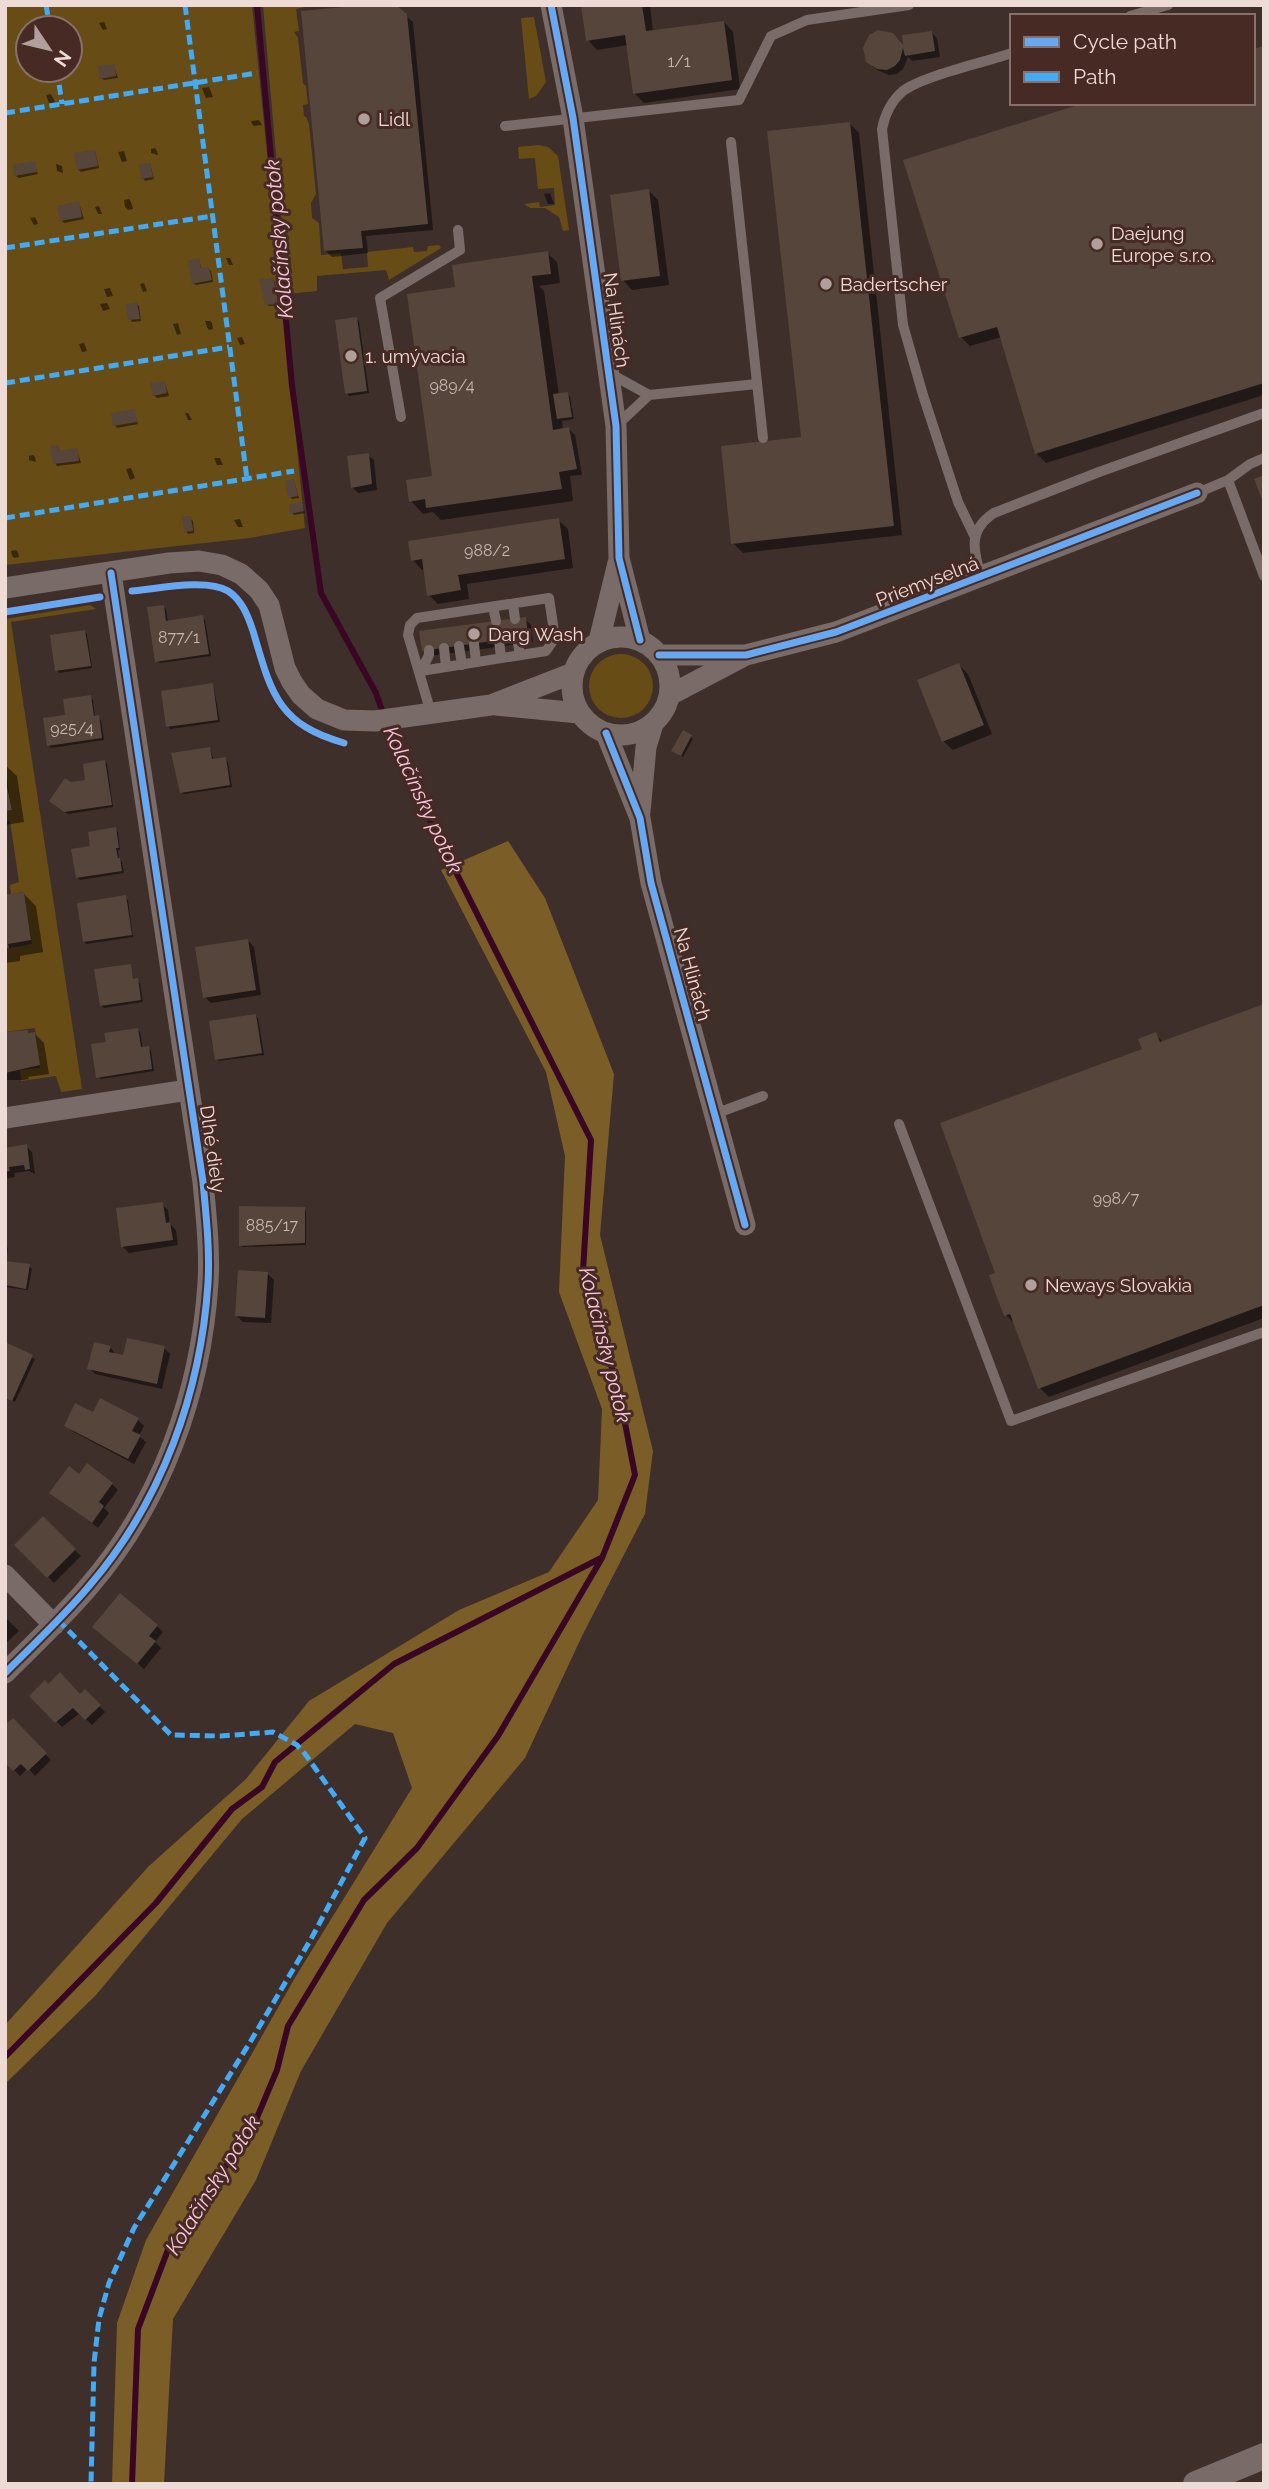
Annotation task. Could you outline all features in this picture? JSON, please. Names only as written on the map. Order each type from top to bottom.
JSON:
[{"type":"street","name":"Na Hlinách","points":[[551,5],[573,118],[615,426],[619,558],[640,640]]},
{"type":"street","name":"Priemyselná","points":[[670,695],[746,656],[845,629],[1197,494]]},
{"type":"street","name":"Na Hlinách","points":[[599,642],[619,558]]},
{"type":"street","points":[[5,588],[169,563],[200,561],[222,565],[241,574],[259,590],[269,605],[285,668],[302,695],[317,709],[344,720],[376,721],[491,705],[579,713]]},
{"type":"street","name":"Dlhé diely","points":[[5,1673],[91,1584],[144,1506],[172,1446],[186,1406],[198,1361],[208,1281],[202,1182],[111,573]]},
{"type":"street","points":[[612,637],[640,640],[651,646],[667,667],[670,695],[664,710],[653,724],[639,732],[622,736],[606,733],[591,726],[579,713],[573,701],[573,673],[578,660],[587,649],[599,642],[612,637]]},
{"type":"street","name":"Priemyselná","points":[[659,655],[746,656]]},
{"type":"street","points":[[491,705],[573,673]]},
{"type":"street","name":"Na Hlinách","points":[[640,818],[646,747],[653,724]]},
{"type":"street","name":"Na Hlinách","points":[[606,733],[640,818],[652,883],[745,1225]]},
{"type":"street","points":[[5,1118],[188,1090]]},
{"type":"street","points":[[5,1575],[54,1625]]},
{"type":"street","points":[[1196,2484],[1264,2456]]},
{"type":"lane","points":[[505,126],[739,100],[771,36],[807,20],[909,5]]},
{"type":"lane","points":[[1137,14],[1168,5]]},
{"type":"lane","points":[[981,577],[976,559],[975,537],[954,490],[903,325],[881,129],[885,114],[904,90],[1010,54]]},
{"type":"lane","points":[[731,142],[763,438]]},
{"type":"lane","points":[[401,417],[380,298],[460,250],[458,230]]},
{"type":"lane","points":[[608,372],[649,395],[757,384]]},
{"type":"lane","points":[[615,426],[649,395]]},
{"type":"lane","points":[[975,537],[981,522],[1008,507],[1264,413]]},
{"type":"lane","points":[[1197,494],[1228,480],[1250,464],[1264,458]]},
{"type":"lane","points":[[1228,480],[1264,576]]},
{"type":"lane","points":[[421,671],[546,651],[555,638],[549,598],[418,618],[411,625],[408,635],[421,671],[431,713]]},
{"type":"lane","points":[[513,604],[515,619]]},
{"type":"lane","points":[[493,607],[496,621]]},
{"type":"lane","points":[[469,611],[471,625]]},
{"type":"lane","points":[[454,613],[456,627]]},
{"type":"lane","points":[[438,615],[440,629]]},
{"type":"lane","points":[[424,618],[426,631]]},
{"type":"lane","points":[[517,638],[520,655]]},
{"type":"lane","points":[[499,640],[501,658]]},
{"type":"lane","points":[[474,644],[476,662]]},
{"type":"lane","points":[[459,646],[461,664]]},
{"type":"lane","points":[[443,648],[446,667]]},
{"type":"lane","points":[[421,671],[429,650]]},
{"type":"lane","points":[[715,1114],[763,1096]]},
{"type":"lane","points":[[900,1125],[1012,1421],[1264,1332]]},
{"type":"shaded area","points":[[5,5],[252,5],[305,528],[250,538],[5,565]]},
{"type":"shaded area","points":[[263,5],[314,5],[296,9],[299,31],[294,32],[298,38],[303,83],[306,86],[308,104],[303,105],[304,116],[309,124],[316,194],[311,203],[312,218],[319,223],[321,255],[341,253],[343,269],[368,267],[367,252],[413,247],[414,252],[427,251],[428,246],[439,245],[441,248],[389,280],[386,270],[317,276],[317,291],[288,294]]},
{"type":"shaded area","points":[[534,17],[546,82],[536,96],[529,99],[521,18]]},
{"type":"shaded area","points":[[518,147],[548,147],[558,156],[569,230],[563,231],[559,217],[545,208],[530,208],[524,204],[539,202],[540,207],[555,205],[554,188],[538,189],[535,158],[519,159]]},
{"type":"shaded area","points":[[90,605],[96,609],[11,622],[82,1089],[61,1092],[56,1076],[21,1081],[20,1070],[40,1068],[35,1028],[5,1032],[5,949],[32,944],[24,892],[11,894],[10,885],[19,882],[10,821],[5,821],[5,811],[12,810],[5,767],[5,619]]},
{"type":"shaded area","points":[[621,654],[639,660],[647,668],[653,686],[647,704],[639,712],[621,718],[603,712],[595,704],[589,686],[595,668],[603,660]]},
{"type":"shaded area","points":[[508,841],[545,898],[614,1074],[600,1235],[653,1451],[645,1514],[583,1634],[525,1758],[387,1923],[301,2071],[256,2180],[173,2319],[164,2484],[112,2484],[117,2323],[146,2240],[296,1976],[412,1788],[393,1733],[355,1724],[242,1819],[96,1995],[5,2084],[5,2025],[149,1866],[246,1779],[309,1701],[459,1610],[549,1572],[598,1500],[602,1409],[559,1292],[565,1156],[546,1072],[441,870]]},
{"type":"building","name":"Lidl","points":[[396,5],[407,14],[428,224],[361,231],[363,248],[324,251],[301,11]]},
{"type":"building","points":[[581,5],[642,5],[646,31],[724,21],[732,80],[633,94],[625,35],[586,41]]},
{"type":"building","points":[[878,30],[893,33],[903,45],[902,35],[932,31],[935,51],[905,56],[903,48],[900,60],[895,66],[887,70],[877,69],[866,62],[863,48],[869,35]]},
{"type":"building","name":"Daejung Europe s.r.o.","points":[[1264,46],[1264,383],[1035,454],[997,327],[959,338],[903,160],[1078,105],[1255,105],[1255,48]]},
{"type":"building","points":[[115,64],[116,76],[100,79],[98,66]]},
{"type":"building","name":"Badertscher","points":[[850,122],[894,526],[731,544],[721,446],[801,437],[767,131]]},
{"type":"building","points":[[95,150],[98,166],[77,170],[74,153]]},
{"type":"building","points":[[35,161],[37,172],[14,176],[13,165]]},
{"type":"building","points":[[150,163],[153,177],[141,179],[139,164]]},
{"type":"building","points":[[649,189],[660,276],[621,281],[610,195]]},
{"type":"building","points":[[79,201],[82,217],[60,221],[57,206]]},
{"type":"building","points":[[548,251],[551,274],[532,276],[553,430],[569,427],[577,469],[559,472],[562,489],[426,508],[425,499],[409,502],[406,480],[432,476],[407,294],[455,287],[452,265]]},
{"type":"building","points":[[199,258],[201,268],[209,267],[212,280],[192,284],[188,261]]},
{"type":"building","points":[[273,278],[279,304],[265,305],[259,279]]},
{"type":"building","points":[[137,302],[140,319],[128,320],[126,304]]},
{"type":"building","name":"1. umývacia","points":[[357,317],[367,391],[345,394],[335,320]]},
{"type":"building","points":[[165,381],[167,393],[153,396],[150,383]]},
{"type":"building","points":[[568,392],[572,417],[557,419],[553,394]]},
{"type":"building","points":[[135,409],[137,422],[113,426],[111,413]]},
{"type":"building","points":[[58,445],[59,451],[78,448],[79,461],[53,464],[50,446]]},
{"type":"building","points":[[369,453],[372,484],[351,488],[347,456]]},
{"type":"building","points":[[1264,475],[1264,504],[1254,479]]},
{"type":"building","points":[[294,479],[298,496],[288,498],[285,481]]},
{"type":"building","points":[[302,502],[304,511],[290,514],[289,504]]},
{"type":"building","points":[[191,516],[193,531],[184,532],[182,517]]},
{"type":"building","points":[[559,518],[565,559],[458,575],[461,590],[427,596],[422,559],[411,561],[408,541]]},
{"type":"building","points":[[164,605],[166,621],[203,615],[209,654],[155,662],[147,607]]},
{"type":"building","name":"Darg Wash","points":[[526,617],[528,636],[422,651],[419,631]]},
{"type":"building","points":[[85,630],[91,666],[55,671],[50,635]]},
{"type":"building","points":[[959,663],[984,725],[942,742],[917,680]]},
{"type":"building","points":[[213,683],[218,720],[166,727],[161,691]]},
{"type":"building","points":[[91,695],[94,716],[99,715],[102,738],[47,746],[43,718],[65,715],[63,699]]},
{"type":"building","points":[[683,730],[692,735],[681,756],[671,751]]},
{"type":"building","points":[[210,747],[212,759],[226,757],[230,785],[180,793],[171,753]]},
{"type":"building","points":[[105,760],[112,805],[64,812],[49,801],[65,778],[71,782],[85,780],[83,764]]},
{"type":"building","points":[[5,777],[12,810],[5,811]]},
{"type":"building","points":[[116,827],[119,848],[116,848],[122,871],[76,878],[71,849],[90,846],[88,832]]},
{"type":"building","points":[[24,892],[31,940],[8,944],[9,948],[5,949],[5,895]]},
{"type":"building","points":[[126,895],[132,935],[83,942],[77,903]]},
{"type":"building","points":[[248,939],[256,990],[203,998],[195,947]]},
{"type":"building","points":[[131,964],[133,979],[138,978],[141,1000],[100,1006],[94,969]]},
{"type":"building","points":[[1264,1004],[1264,1305],[1038,1389],[1010,1314],[1004,1316],[996,1295],[989,1275],[995,1273],[940,1123],[1142,1049],[1138,1039],[1156,1032],[1160,1042]]},
{"type":"building","points":[[256,1014],[262,1053],[215,1060],[209,1021]]},
{"type":"building","points":[[138,1028],[141,1047],[149,1046],[152,1069],[96,1078],[91,1044],[106,1042],[104,1033]]},
{"type":"building","points":[[28,1030],[28,1033],[35,1032],[40,1065],[5,1073],[5,1032]]},
{"type":"building","points":[[27,1144],[30,1169],[25,1170],[24,1165],[9,1167],[10,1171],[5,1172],[5,1148]]},
{"type":"building","points":[[163,1202],[166,1223],[170,1222],[173,1240],[121,1247],[116,1208]]},
{"type":"building","points":[[239,1206],[305,1207],[305,1243],[239,1246]]},
{"type":"building","points":[[5,1261],[30,1264],[26,1289],[5,1285]]},
{"type":"building","points":[[238,1270],[268,1272],[265,1318],[235,1316]]},
{"type":"building","points":[[127,1338],[165,1346],[157,1384],[87,1369],[94,1342],[111,1346],[109,1352],[123,1355]]},
{"type":"building","points":[[5,1342],[33,1355],[12,1401],[5,1398]]},
{"type":"building","points":[[100,1398],[139,1418],[132,1431],[141,1435],[128,1459],[64,1426],[75,1403],[93,1412]]},
{"type":"building","points":[[87,1463],[113,1483],[99,1502],[104,1506],[92,1523],[49,1493],[69,1466],[79,1474]]},
{"type":"building","points":[[43,1516],[76,1549],[47,1578],[14,1545]]},
{"type":"building","points":[[120,1593],[158,1625],[149,1636],[156,1641],[137,1664],[92,1627]]},
{"type":"building","points":[[60,1672],[80,1694],[85,1689],[101,1705],[85,1720],[73,1708],[55,1723],[29,1696],[45,1680],[48,1684]]},
{"type":"building","points":[[13,1718],[47,1753],[28,1771],[21,1764],[13,1771],[5,1763],[5,1725]]},
{"type":"waterway","name":"Kolačínsky potok","points":[[132,2484],[138,2329],[169,2247],[253,2127],[277,2070],[288,2026],[364,1900],[417,1848],[498,1736],[602,1558],[635,1475],[619,1392],[583,1271],[591,1140],[398,757],[376,693],[321,593],[292,386],[257,5]]},
{"type":"waterway","points":[[5,2057],[156,1903],[232,1809],[262,1787],[275,1762],[394,1664],[601,1558]]},
{"type":"marked path","points":[[46,5],[48,14]]},
{"type":"marked path","points":[[185,5],[247,479]]},
{"type":"marked path","points":[[5,113],[257,73]]},
{"type":"marked path","points":[[59,84],[62,104]]},
{"type":"marked path","points":[[5,248],[212,216]]},
{"type":"marked path","points":[[5,383],[229,347]]},
{"type":"marked path","points":[[5,518],[294,471]]},
{"type":"marked path","points":[[58,1620],[171,1735],[221,1736],[273,1732],[297,1745],[365,1838],[311,1939],[249,2044],[134,2228],[109,2283],[99,2319],[94,2363],[91,2484]]},
{"type":"cycle path","points":[[551,5],[573,118],[616,426],[619,558],[640,640]]},
{"type":"cycle path","points":[[659,655],[746,655],[836,632],[1197,493]]},
{"type":"cycle path","points":[[5,1673],[90,1585],[138,1518],[157,1481],[187,1404],[204,1324],[208,1283],[203,1182],[111,573]]},
{"type":"cycle path","points":[[132,591],[195,585],[219,587],[228,591],[247,614],[265,672],[280,703],[304,726],[344,743]]},
{"type":"cycle path","points":[[5,612],[100,597]]},
{"type":"cycle path","points":[[606,733],[640,818],[651,883],[745,1225]]},
{"type":"place","name":"Lidl","points":[[364,119]]},
{"type":"place","name":"Daejung Europe s.r.o.","points":[[1097,244]]},
{"type":"place","name":"Badertscher","points":[[826,284]]},
{"type":"place","name":"1. umývacia","points":[[351,356]]},
{"type":"place","name":"Darg Wash","points":[[474,634]]},
{"type":"place","name":"Neways Slovakia","points":[[1031,1285]]}]
